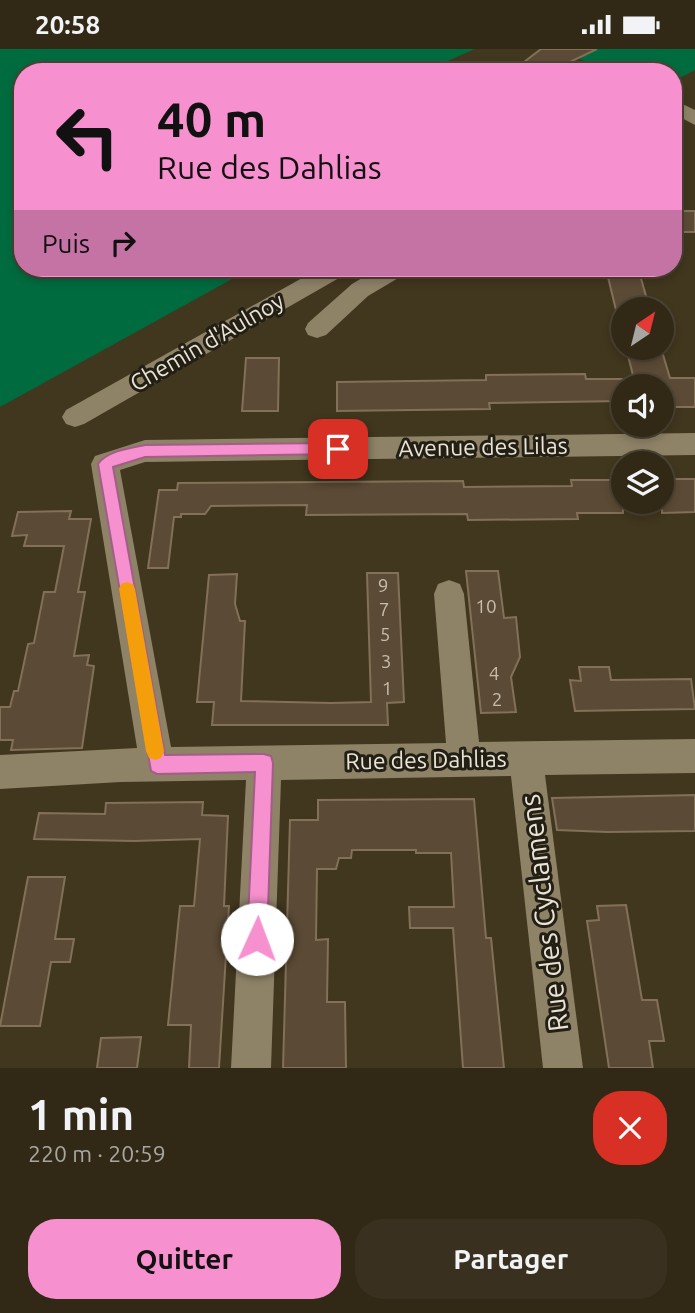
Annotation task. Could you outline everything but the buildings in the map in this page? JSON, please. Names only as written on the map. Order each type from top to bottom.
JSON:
[{"type":"street","name":"Chemin d'Aulnoy","points":[[75,417],[322,277]]},
{"type":"street","points":[[317,329],[360,290],[382,277]]},
{"type":"street","name":"Avenue des Lilas","points":[[157,765],[105,464],[145,451],[695,444]]},
{"type":"street","points":[[449,594],[464,758]]},
{"type":"street","name":"Rue des Dahlias","points":[[0,772],[157,765],[695,756]]},
{"type":"street","name":"Rue des Cyclamens","points":[[526,758],[563,1068]]},
{"type":"street","points":[[251,1068],[264,763]]},
{"type":"green space","points":[[0,49],[475,49],[443,63],[14,63],[14,277],[236,277],[0,407]]},
{"type":"green space","points":[[564,49],[695,49],[695,70],[682,77],[682,63],[587,63]]},
{"type":"slow traffic","points":[[127,589],[155,751]]},
{"type":"route","points":[[257,939],[264,763],[157,765],[105,464],[145,451],[338,449]]}]
